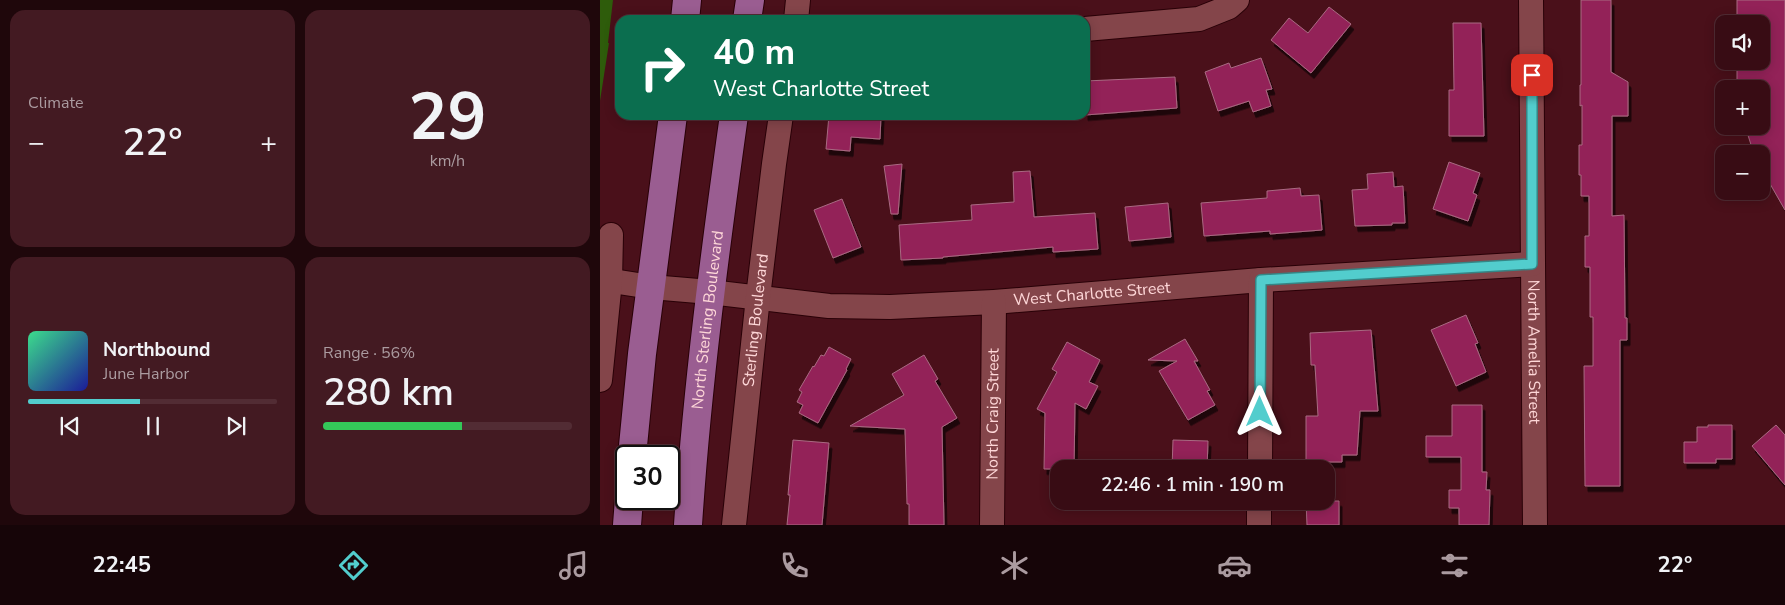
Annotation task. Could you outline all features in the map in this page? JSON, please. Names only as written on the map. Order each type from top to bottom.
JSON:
[{"type":"main road","points":[[686,15],[687,0]]},
{"type":"main road","points":[[748,15],[750,0]]},
{"type":"main road","points":[[633,445],[642,354],[672,120]]},
{"type":"main road","name":"North Sterling Boulevard","points":[[688,525],[699,388],[733,120]]},
{"type":"main road","points":[[627,525],[628,510]]},
{"type":"street","points":[[796,15],[798,0]]},
{"type":"street","points":[[1090,29],[1200,19],[1229,7],[1237,0]]},
{"type":"street","name":"North Amelia Street","points":[[1531,0],[1532,264],[1536,525]]},
{"type":"street","name":"Sterling Boulevard","points":[[734,525],[758,297],[781,120]]},
{"type":"street","points":[[600,380],[605,280],[611,235]]},
{"type":"street","name":"West Charlotte Street","points":[[605,280],[651,287],[830,306],[890,307],[994,302],[1261,280],[1532,264]]},
{"type":"street","points":[[1260,460],[1261,280]]},
{"type":"street","name":"North Craig Street","points":[[992,525],[994,302]]},
{"type":"street","points":[[1259,510],[1259,525]]},
{"type":"green space","points":[[600,0],[613,0],[609,43],[600,101]]},
{"type":"building","points":[[1581,0],[1611,0],[1611,72],[1628,82],[1628,116],[1612,116],[1612,216],[1624,215],[1625,318],[1627,318],[1627,340],[1620,340],[1620,486],[1585,486],[1584,366],[1593,366],[1593,317],[1590,317],[1590,267],[1585,267],[1585,236],[1589,236],[1589,196],[1581,196],[1581,175],[1579,175],[1579,145],[1582,145],[1582,105],[1580,106]]},
{"type":"building","points":[[1737,0],[1785,0],[1785,210],[1770,184],[1770,145],[1751,145],[1748,135],[1770,135],[1770,80],[1737,80],[1737,70],[1770,70],[1770,15],[1737,15]]},
{"type":"building","points":[[1329,7],[1351,24],[1311,73],[1271,40],[1289,18],[1308,33]]},
{"type":"building","points":[[1453,23],[1481,23],[1484,136],[1449,136],[1449,90],[1454,90]]},
{"type":"building","points":[[1261,58],[1272,89],[1266,90],[1271,106],[1253,112],[1249,101],[1218,111],[1205,72],[1229,63],[1231,68]]},
{"type":"building","points":[[1175,77],[1177,108],[1090,115],[1090,81]]},
{"type":"building","points":[[829,120],[881,120],[880,139],[851,137],[850,151],[826,149]]},
{"type":"building","points":[[1449,162],[1480,173],[1473,193],[1477,195],[1468,221],[1433,209]]},
{"type":"building","points":[[902,164],[898,214],[891,214],[884,166]]},
{"type":"building","points":[[1030,171],[1034,217],[1095,213],[1098,249],[1053,252],[1053,247],[943,258],[901,260],[899,225],[972,220],[971,205],[1014,202],[1013,172]]},
{"type":"building","points":[[1393,172],[1394,187],[1403,186],[1405,223],[1355,226],[1352,190],[1368,189],[1367,174]]},
{"type":"building","points":[[1300,188],[1301,196],[1319,195],[1322,230],[1270,234],[1270,231],[1204,236],[1201,203],[1267,198],[1267,191]]},
{"type":"building","points":[[842,199],[861,247],[833,258],[814,210]]},
{"type":"building","points":[[1168,203],[1171,237],[1129,241],[1125,207]]},
{"type":"building","points":[[1466,315],[1478,343],[1475,344],[1486,372],[1456,386],[1431,330]]},
{"type":"building","points":[[1371,330],[1378,411],[1360,411],[1357,455],[1342,455],[1342,462],[1335,462],[1335,460],[1306,460],[1306,416],[1318,416],[1315,365],[1311,365],[1310,333]]},
{"type":"building","points":[[1185,339],[1198,361],[1194,361],[1210,390],[1207,391],[1215,405],[1188,420],[1159,371],[1177,361],[1148,360]]},
{"type":"building","points":[[1067,342],[1100,360],[1089,382],[1098,386],[1086,409],[1075,403],[1074,460],[1050,460],[1050,469],[1044,469],[1045,413],[1037,409],[1057,372],[1052,369]]},
{"type":"building","points":[[829,347],[851,359],[818,423],[799,413],[803,405],[797,402],[802,392],[799,390],[813,366],[821,355],[824,356]]},
{"type":"building","points":[[924,355],[938,379],[935,381],[957,418],[942,427],[944,525],[909,525],[905,429],[850,426],[904,395],[892,374]]},
{"type":"building","points":[[1452,405],[1482,405],[1482,472],[1487,472],[1486,490],[1490,490],[1489,525],[1459,525],[1459,508],[1449,508],[1449,490],[1461,490],[1461,457],[1426,457],[1426,436],[1452,436]]},
{"type":"building","points":[[1708,425],[1732,425],[1732,459],[1716,459],[1716,463],[1684,463],[1684,442],[1697,442],[1697,427],[1708,427]]},
{"type":"building","points":[[1776,425],[1785,435],[1785,485],[1752,446]]},
{"type":"building","points":[[793,440],[829,443],[822,525],[787,525]]},
{"type":"building","points":[[1173,440],[1208,441],[1207,460],[1172,460]]},
{"type":"building","points":[[1335,501],[1339,501],[1339,525],[1307,525],[1306,510],[1335,510]]},
{"type":"route","points":[[1260,412],[1261,280],[1532,264],[1532,75]]}]
